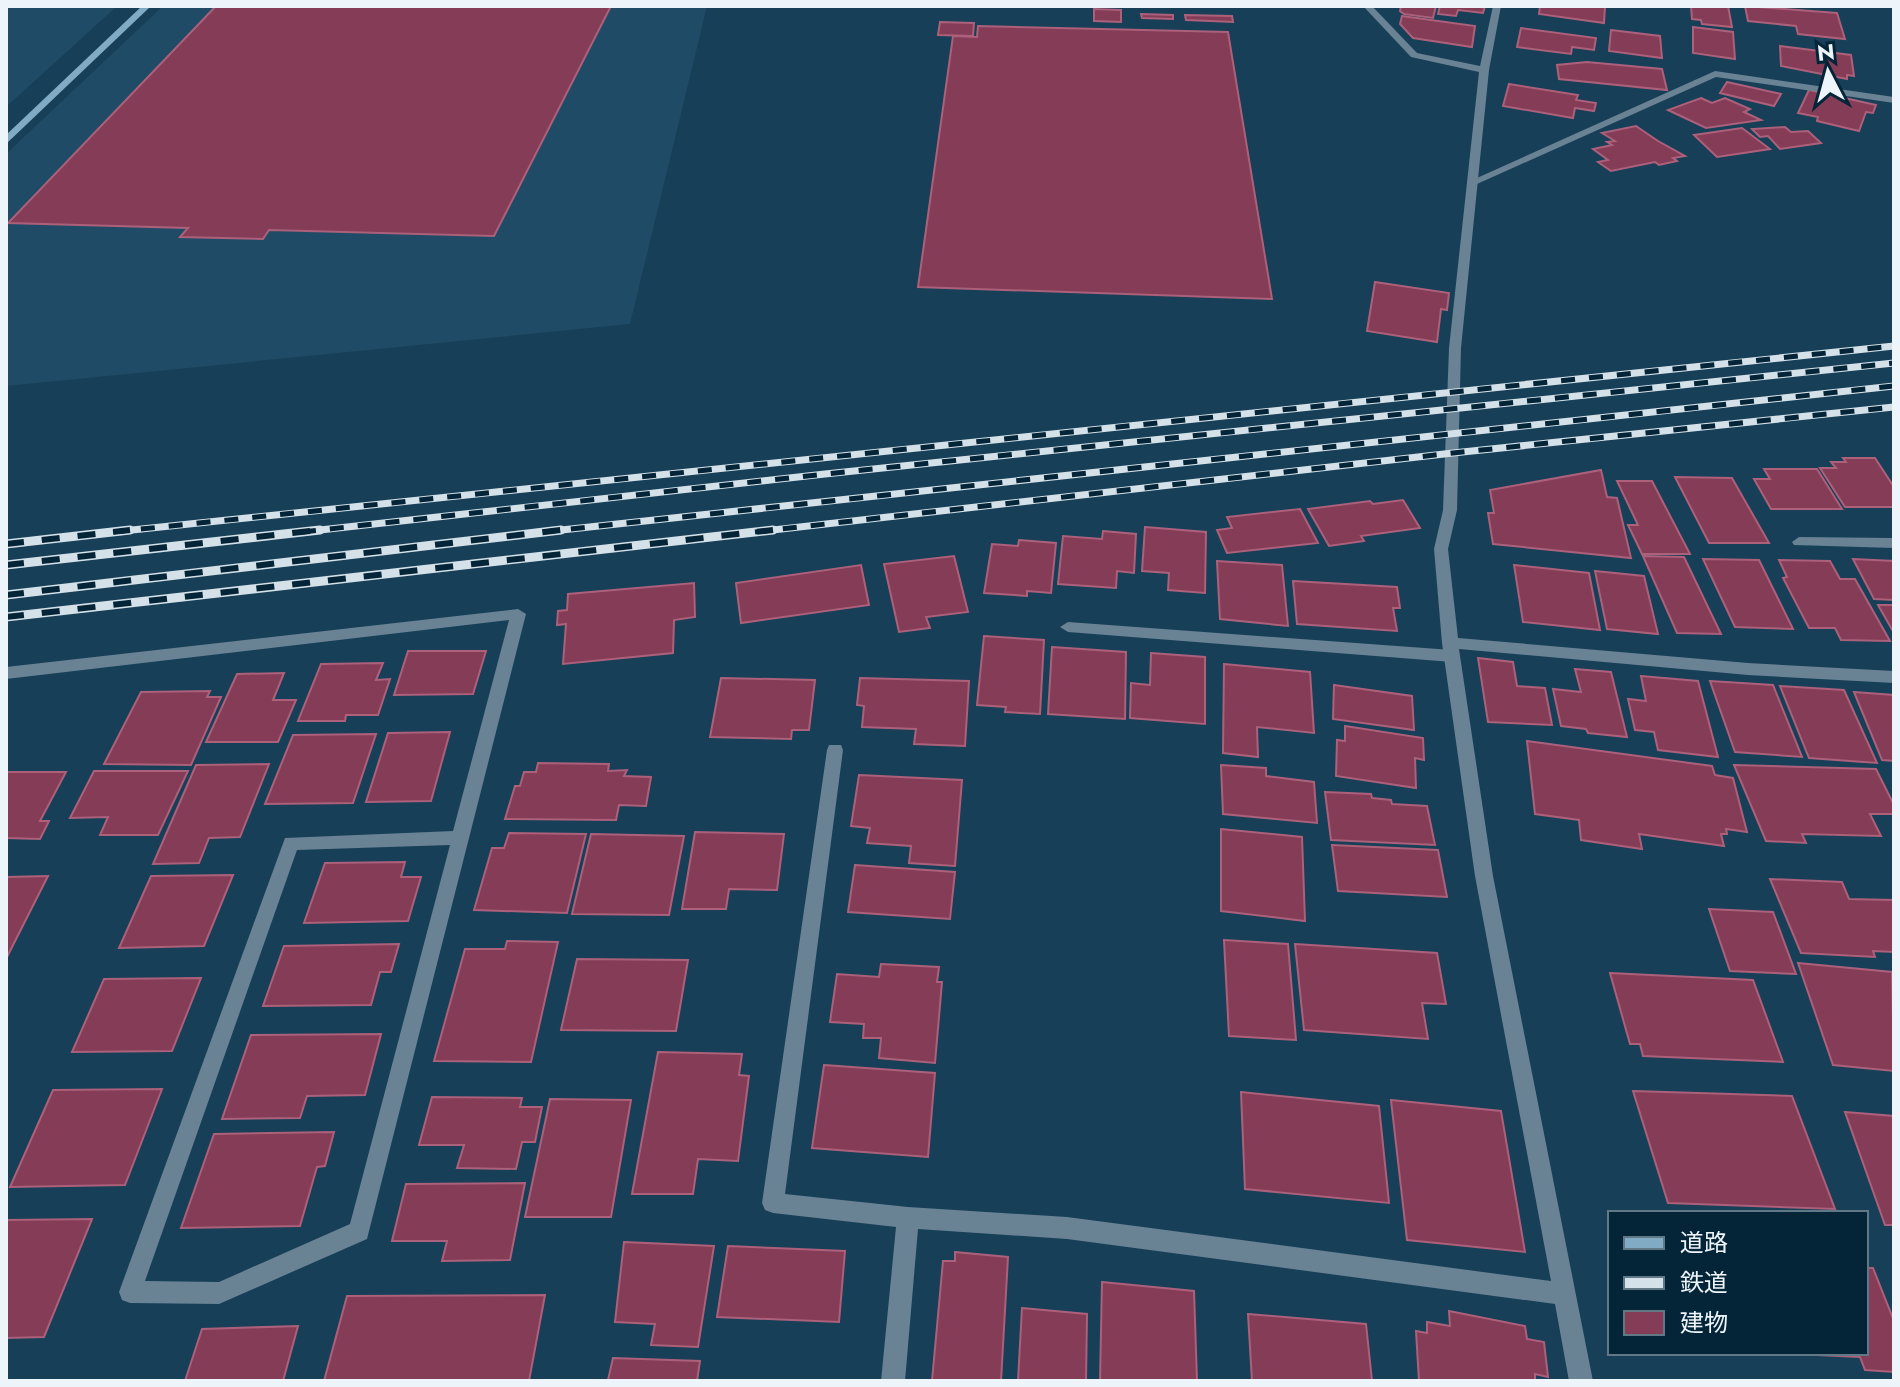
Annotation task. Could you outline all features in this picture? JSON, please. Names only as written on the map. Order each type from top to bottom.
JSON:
[{"type":"street","points":[[6,141],[147,6]]},
{"type":"street","points":[[1367,6],[1414,55],[1484,70]]},
{"type":"street","points":[[1497,6],[1484,70],[1455,348],[1450,510],[1441,549],[1451,649],[1484,876],[1581,1381]]},
{"type":"street","points":[[1473,182],[1715,74],[1894,100]]},
{"type":"street","points":[[1799,542],[1894,543]]},
{"type":"street","points":[[6,673],[518,614],[461,838],[359,1231],[219,1293],[130,1292],[291,843],[461,838]]},
{"type":"street","points":[[1068,627],[1894,677]]},
{"type":"street","points":[[835,750],[773,1203],[908,1218],[1130,1235],[1562,1294]]},
{"type":"street","points":[[893,1381],[908,1218]]},
{"type":"shaded area","points":[[6,6],[117,6],[6,107]]},
{"type":"shaded area","points":[[163,6],[707,6],[630,324],[6,386],[6,154]]},
{"type":"building","points":[[216,6],[611,6],[494,236],[269,230],[263,239],[180,237],[188,228],[8,223]]},
{"type":"building","points":[[1401,6],[1436,6],[1433,18],[1404,14],[1400,11]]},
{"type":"building","points":[[1440,6],[1485,6],[1483,13],[1458,10],[1456,16],[1438,14]]},
{"type":"building","points":[[1540,6],[1605,6],[1604,23],[1539,14]]},
{"type":"building","points":[[1691,6],[1728,6],[1732,27],[1702,24],[1701,20],[1692,19]]},
{"type":"building","points":[[1745,6],[1837,13],[1845,39],[1798,34],[1796,26],[1748,21]]},
{"type":"building","points":[[1094,9],[1121,10],[1121,22],[1094,21]]},
{"type":"building","points":[[1141,14],[1173,15],[1173,19],[1142,18]]},
{"type":"building","points":[[1185,15],[1232,16],[1233,22],[1186,20]]},
{"type":"building","points":[[1402,16],[1475,26],[1472,47],[1413,38],[1400,24]]},
{"type":"building","points":[[940,22],[974,23],[973,36],[938,35]]},
{"type":"building","points":[[978,26],[1228,32],[1272,299],[918,287],[953,36],[977,37]]},
{"type":"building","points":[[1693,27],[1733,32],[1735,59],[1693,53]]},
{"type":"building","points":[[1521,28],[1596,38],[1594,50],[1572,47],[1571,54],[1517,47]]},
{"type":"building","points":[[1611,30],[1660,36],[1662,58],[1609,51]]},
{"type":"building","points":[[1780,46],[1851,55],[1854,76],[1847,75],[1847,79],[1781,66]]},
{"type":"building","points":[[1587,62],[1662,69],[1667,90],[1559,79],[1557,65]]},
{"type":"building","points":[[1727,82],[1781,94],[1774,106],[1720,93]]},
{"type":"building","points":[[1509,84],[1578,95],[1576,100],[1596,103],[1594,111],[1575,108],[1573,118],[1503,106]]},
{"type":"building","points":[[1809,90],[1876,105],[1873,113],[1866,112],[1859,131],[1798,113]]},
{"type":"building","points":[[1701,98],[1712,103],[1725,98],[1750,109],[1744,112],[1761,120],[1706,128],[1668,110]]},
{"type":"building","points":[[1636,126],[1685,156],[1659,165],[1655,162],[1611,171],[1598,162],[1608,160],[1593,149],[1612,145],[1607,142],[1615,141],[1602,133]]},
{"type":"building","points":[[1785,127],[1791,132],[1808,131],[1821,143],[1780,149],[1768,136],[1760,137],[1752,129]]},
{"type":"building","points":[[1742,128],[1770,149],[1717,157],[1694,135]]},
{"type":"building","points":[[1375,282],[1449,293],[1447,310],[1441,309],[1437,342],[1367,331]]},
{"type":"building","points":[[1843,458],[1875,458],[1894,487],[1894,507],[1845,507],[1820,468],[1836,468],[1831,462],[1846,462]]},
{"type":"building","points":[[1764,469],[1817,469],[1842,509],[1771,509],[1754,479],[1770,479]]},
{"type":"building","points":[[1601,470],[1607,497],[1617,498],[1631,558],[1493,544],[1488,513],[1494,513],[1490,490]]},
{"type":"building","points":[[1675,477],[1732,478],[1769,543],[1709,543]]},
{"type":"building","points":[[1617,481],[1652,481],[1690,554],[1642,554],[1628,525],[1638,525]]},
{"type":"building","points":[[1403,500],[1420,528],[1361,536],[1364,541],[1329,546],[1308,509],[1370,501],[1373,504]]},
{"type":"building","points":[[1300,509],[1318,543],[1227,553],[1217,530],[1232,528],[1227,517]]},
{"type":"building","points":[[1145,527],[1206,532],[1205,593],[1168,590],[1169,573],[1142,571]]},
{"type":"building","points":[[1103,531],[1136,534],[1134,573],[1117,571],[1116,588],[1058,584],[1063,536],[1102,539]]},
{"type":"building","points":[[1019,540],[1056,543],[1051,593],[1027,591],[1027,596],[984,593],[992,544],[1018,546]]},
{"type":"building","points":[[954,556],[968,612],[926,617],[930,628],[899,632],[884,564]]},
{"type":"building","points":[[1643,556],[1684,557],[1721,634],[1677,633]]},
{"type":"building","points":[[1703,559],[1759,560],[1793,629],[1735,627]]},
{"type":"building","points":[[1853,559],[1894,561],[1894,600],[1874,599]]},
{"type":"building","points":[[1779,560],[1830,561],[1840,579],[1855,579],[1890,641],[1841,640],[1835,628],[1809,628],[1783,578],[1787,577]]},
{"type":"building","points":[[1217,561],[1282,565],[1288,626],[1220,619]]},
{"type":"building","points":[[861,565],[869,605],[741,623],[736,583]]},
{"type":"building","points":[[1514,565],[1589,573],[1600,630],[1523,622]]},
{"type":"building","points":[[1595,571],[1644,576],[1658,634],[1607,629]]},
{"type":"building","points":[[1293,581],[1397,587],[1400,608],[1393,608],[1397,631],[1297,624]]},
{"type":"building","points":[[694,583],[695,617],[674,620],[673,653],[563,664],[566,624],[557,625],[558,611],[567,610],[568,594]]},
{"type":"building","points":[[1878,605],[1894,605],[1894,633]]},
{"type":"building","points":[[984,636],[1044,640],[1040,714],[1005,712],[1006,707],[977,705]]},
{"type":"building","points":[[1052,647],[1126,652],[1125,719],[1048,714]]},
{"type":"building","points":[[408,651],[486,651],[473,694],[394,695]]},
{"type":"building","points":[[1151,653],[1205,657],[1205,724],[1130,718],[1131,683],[1150,685]]},
{"type":"building","points":[[1478,658],[1513,662],[1517,686],[1545,688],[1552,725],[1488,722]]},
{"type":"building","points":[[383,663],[376,680],[390,679],[378,715],[346,715],[345,721],[298,721],[321,664]]},
{"type":"building","points":[[1224,664],[1310,672],[1314,733],[1257,727],[1258,757],[1223,753]]},
{"type":"building","points":[[1575,669],[1611,672],[1627,737],[1588,733],[1586,729],[1561,726],[1553,689],[1581,692]]},
{"type":"building","points":[[284,673],[273,700],[296,700],[278,742],[206,742],[237,674]]},
{"type":"building","points":[[1641,676],[1698,681],[1718,757],[1658,750],[1654,732],[1635,730],[1628,699],[1646,701]]},
{"type":"building","points":[[721,678],[815,680],[809,730],[792,730],[791,739],[710,737]]},
{"type":"building","points":[[860,678],[969,681],[965,746],[914,744],[916,729],[862,727],[864,706],[857,705]]},
{"type":"building","points":[[1710,681],[1773,685],[1802,757],[1735,752]]},
{"type":"building","points":[[1334,685],[1412,696],[1414,730],[1333,719]]},
{"type":"building","points":[[1780,686],[1844,690],[1877,763],[1809,758]]},
{"type":"building","points":[[210,691],[207,697],[221,697],[191,765],[104,764],[141,692]]},
{"type":"building","points":[[1854,692],[1894,695],[1894,761],[1882,760]]},
{"type":"building","points":[[1345,726],[1423,738],[1424,760],[1415,758],[1416,788],[1336,776],[1337,740],[1345,741]]},
{"type":"building","points":[[450,732],[431,801],[366,802],[388,733]]},
{"type":"building","points":[[376,734],[353,803],[265,804],[293,735]]},
{"type":"building","points":[[1527,741],[1712,766],[1715,775],[1733,778],[1747,832],[1726,829],[1727,834],[1721,834],[1724,846],[1639,834],[1642,849],[1581,840],[1579,820],[1535,814]]},
{"type":"building","points":[[538,763],[609,764],[608,771],[627,770],[624,776],[651,777],[646,806],[619,805],[616,820],[505,819],[515,786],[520,786],[524,772],[536,772]]},
{"type":"building","points":[[269,764],[240,837],[209,838],[199,863],[153,864],[196,765]]},
{"type":"building","points":[[1221,765],[1266,768],[1266,776],[1314,782],[1317,823],[1223,814]]},
{"type":"building","points":[[1734,765],[1876,769],[1894,805],[1894,814],[1870,814],[1881,836],[1802,834],[1806,843],[1766,841]]},
{"type":"building","points":[[94,771],[188,771],[158,835],[100,835],[108,817],[70,818]]},
{"type":"building","points":[[6,772],[66,772],[40,821],[49,821],[40,839],[6,838]]},
{"type":"building","points":[[859,775],[962,780],[955,866],[909,863],[911,846],[867,843],[870,828],[851,826]]},
{"type":"building","points":[[1325,792],[1371,794],[1372,798],[1391,800],[1392,804],[1427,806],[1435,845],[1331,840]]},
{"type":"building","points":[[1221,829],[1302,837],[1305,921],[1221,911]]},
{"type":"building","points":[[695,832],[784,834],[777,890],[729,889],[726,909],[682,909]]},
{"type":"building","points":[[509,833],[586,834],[567,913],[474,910],[492,848],[504,848]]},
{"type":"building","points":[[591,834],[684,836],[669,915],[572,914]]},
{"type":"building","points":[[1332,845],[1438,850],[1447,897],[1338,891]]},
{"type":"building","points":[[405,862],[401,877],[421,877],[408,921],[304,923],[325,863]]},
{"type":"building","points":[[855,865],[955,872],[950,919],[848,912]]},
{"type":"building","points":[[233,875],[204,946],[119,948],[151,876]]},
{"type":"building","points":[[48,876],[6,959],[6,877]]},
{"type":"building","points":[[1770,879],[1842,882],[1849,899],[1894,900],[1894,952],[1873,951],[1875,957],[1801,953]]},
{"type":"building","points":[[1709,909],[1773,912],[1796,974],[1730,971]]},
{"type":"building","points":[[1224,940],[1288,944],[1296,1040],[1229,1036]]},
{"type":"building","points":[[507,941],[558,942],[531,1062],[434,1061],[465,949],[505,949]]},
{"type":"building","points":[[399,944],[391,972],[380,972],[371,1005],[263,1006],[284,946]]},
{"type":"building","points":[[1295,944],[1437,953],[1446,1004],[1422,1003],[1428,1039],[1304,1030]]},
{"type":"building","points":[[577,959],[688,960],[676,1031],[561,1030]]},
{"type":"building","points":[[1798,963],[1892,972],[1894,1071],[1833,1065]]},
{"type":"building","points":[[881,964],[939,967],[937,982],[942,982],[935,1063],[879,1058],[881,1038],[863,1038],[864,1024],[830,1022],[837,974],[879,977]]},
{"type":"building","points":[[1610,973],[1753,980],[1783,1062],[1643,1056],[1640,1044],[1630,1044]]},
{"type":"building","points":[[201,978],[172,1051],[72,1052],[104,979]]},
{"type":"building","points":[[381,1034],[365,1095],[307,1096],[300,1118],[222,1119],[251,1035]]},
{"type":"building","points":[[658,1052],[742,1054],[739,1075],[749,1076],[738,1161],[698,1159],[693,1194],[632,1194]]},
{"type":"building","points":[[824,1065],[935,1073],[928,1157],[812,1148]]},
{"type":"building","points":[[162,1089],[125,1185],[10,1187],[53,1090]]},
{"type":"building","points":[[1633,1091],[1792,1096],[1835,1209],[1668,1203]]},
{"type":"building","points":[[1241,1092],[1379,1106],[1389,1203],[1245,1189]]},
{"type":"building","points":[[432,1097],[522,1098],[520,1107],[542,1107],[535,1142],[522,1142],[516,1169],[457,1168],[464,1145],[419,1145]]},
{"type":"building","points":[[550,1099],[631,1100],[611,1217],[525,1217]]},
{"type":"building","points":[[1391,1100],[1501,1111],[1525,1252],[1407,1240]]},
{"type":"building","points":[[1845,1112],[1894,1116],[1894,1225],[1885,1225]]},
{"type":"building","points":[[334,1132],[325,1166],[317,1167],[300,1226],[181,1228],[214,1134]]},
{"type":"building","points":[[525,1183],[510,1260],[442,1261],[447,1241],[392,1241],[406,1184]]},
{"type":"building","points":[[92,1219],[44,1337],[6,1338],[6,1220]]},
{"type":"building","points":[[624,1242],[714,1246],[698,1347],[651,1345],[655,1324],[615,1322]]},
{"type":"building","points":[[728,1246],[845,1251],[839,1322],[717,1317]]},
{"type":"building","points":[[955,1252],[1008,1257],[1001,1381],[932,1381],[943,1261],[955,1261]]},
{"type":"building","points":[[1868,1268],[1873,1268],[1894,1321],[1894,1372],[1865,1370],[1860,1357],[1816,1355],[1868,1355]]},
{"type":"building","points":[[1102,1282],[1194,1291],[1197,1381],[1100,1381]]},
{"type":"building","points":[[545,1295],[529,1381],[324,1381],[347,1296]]},
{"type":"building","points":[[1022,1308],[1087,1314],[1086,1381],[1018,1381]]},
{"type":"building","points":[[1449,1311],[1525,1326],[1527,1339],[1544,1342],[1548,1377],[1535,1374],[1535,1381],[1419,1381],[1416,1331],[1427,1333],[1427,1322],[1450,1326]]},
{"type":"building","points":[[1248,1314],[1366,1324],[1372,1381],[1252,1381]]},
{"type":"building","points":[[298,1326],[283,1381],[185,1381],[202,1329]]},
{"type":"building","points":[[613,1358],[700,1361],[697,1381],[608,1380]]},
{"type":"railway","points":[[113,532],[1894,346]]},
{"type":"railway","points":[[313,531],[825,474],[1894,363]]},
{"type":"railway","points":[[555,531],[1894,386]]},
{"type":"railway","points":[[755,532],[1894,407]]},
{"type":"railway","points":[[6,544],[130,530]]},
{"type":"railway","points":[[313,531],[320,530]]},
{"type":"railway","points":[[555,531],[561,530]]},
{"type":"railway","points":[[6,617],[773,530]]},
{"type":"railway","points":[[6,565],[313,531]]},
{"type":"railway","points":[[302,532],[313,531]]},
{"type":"railway","points":[[6,595],[555,531]]},
{"type":"railway","points":[[543,532],[555,531]]}]
